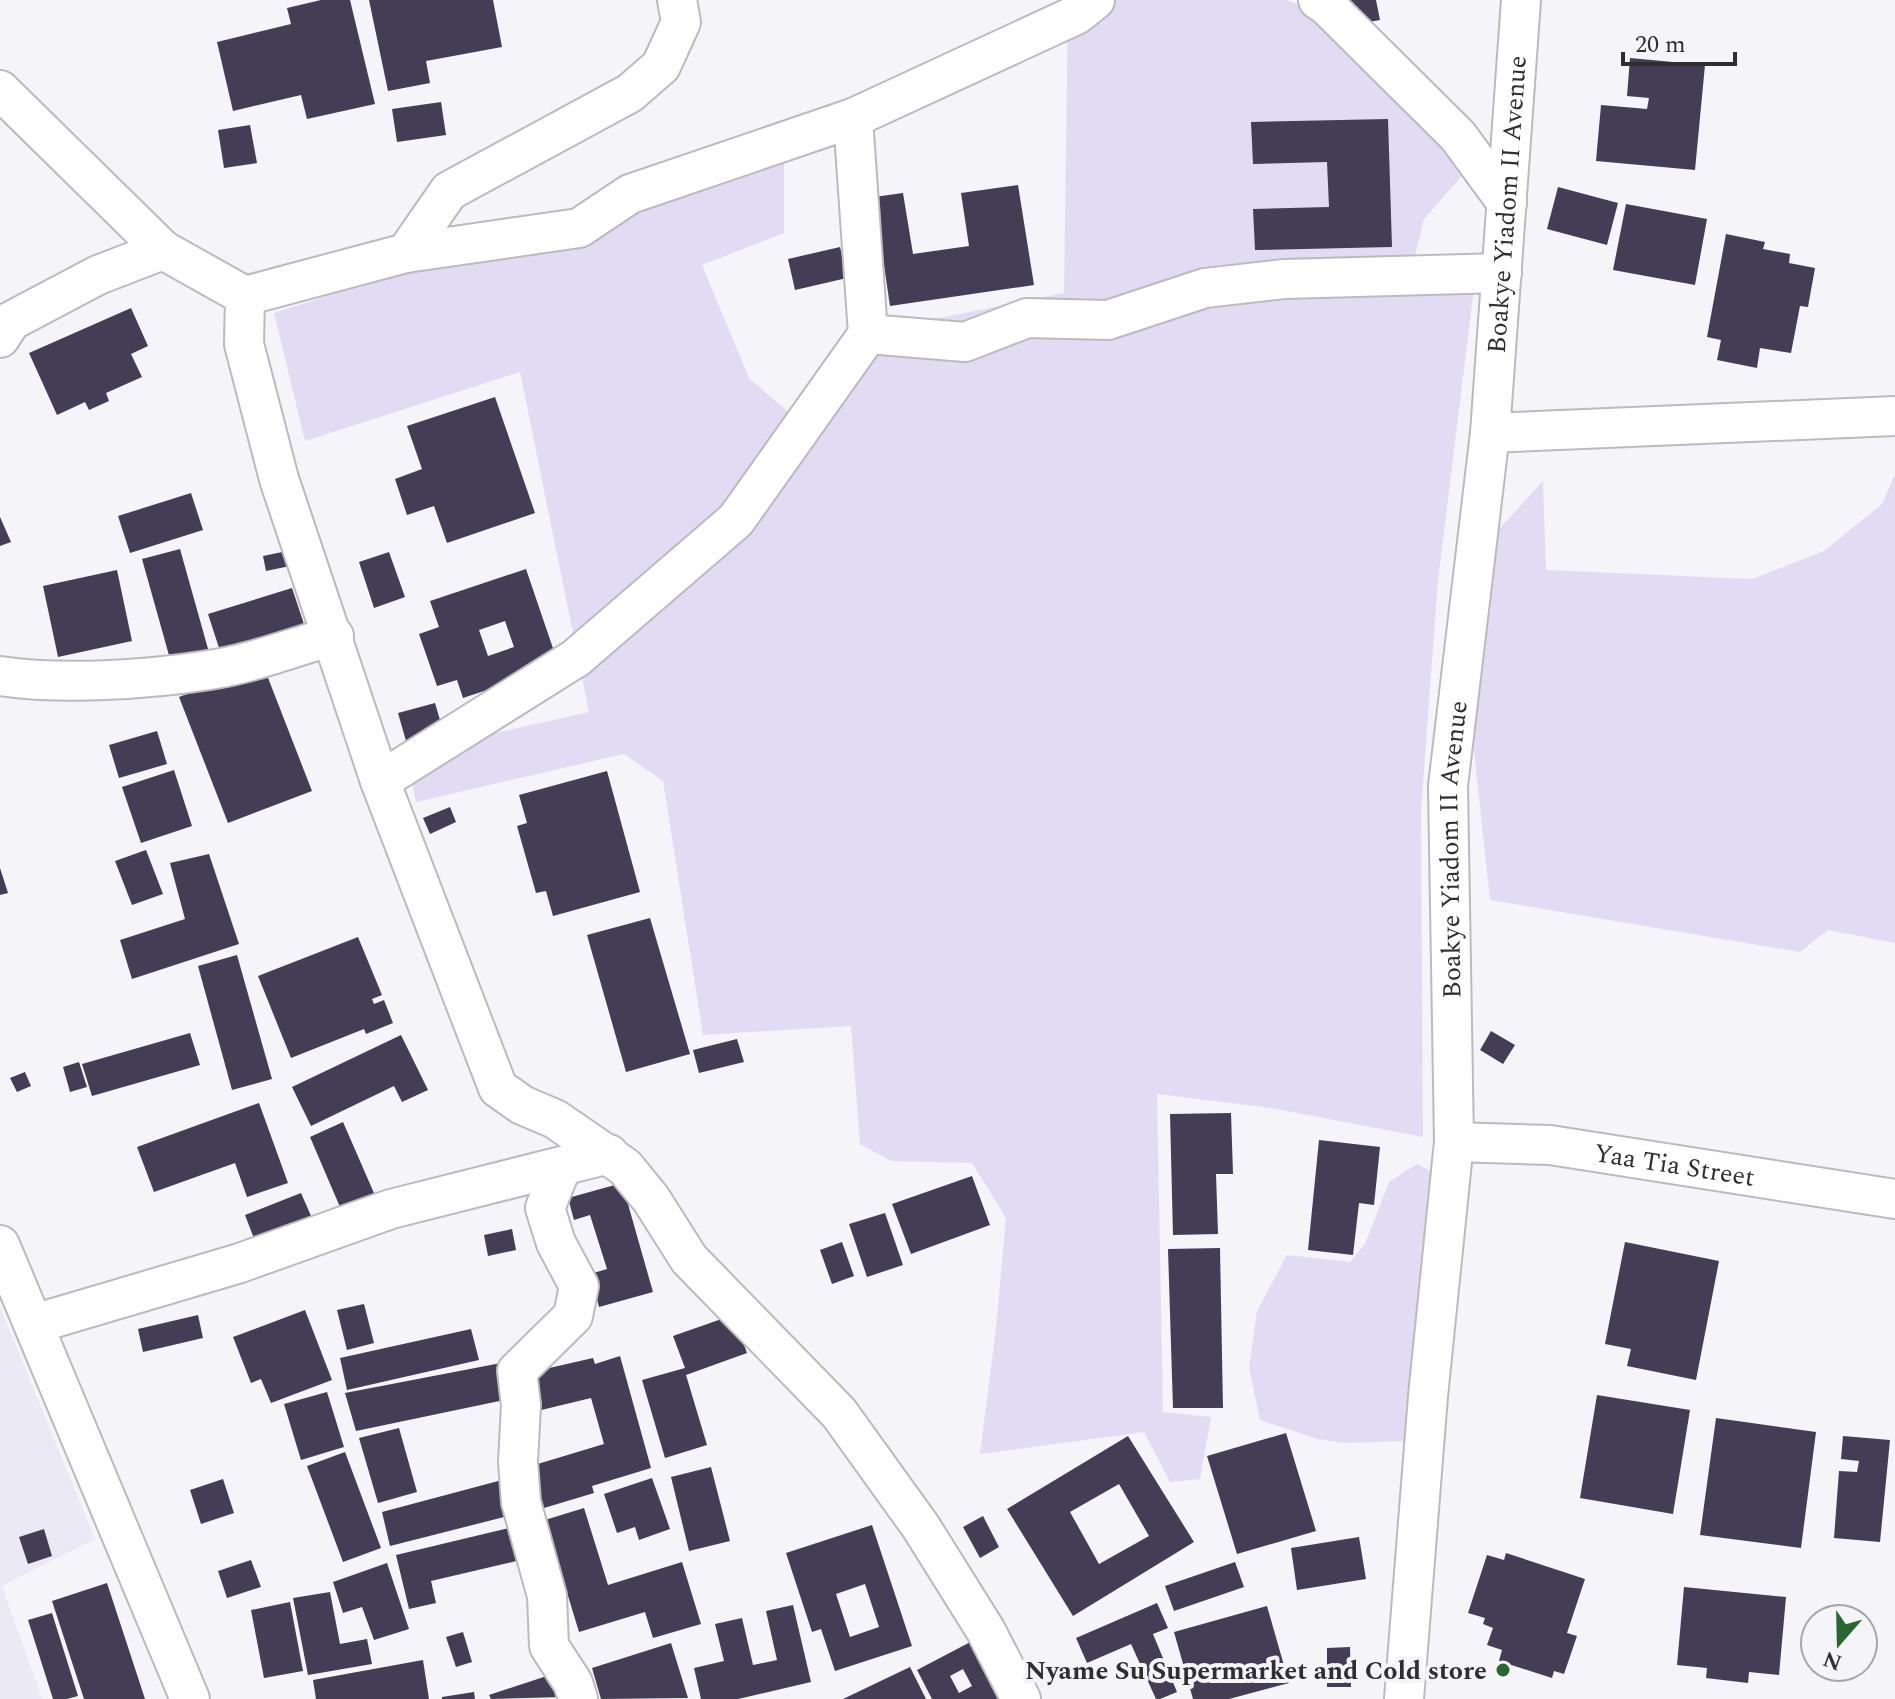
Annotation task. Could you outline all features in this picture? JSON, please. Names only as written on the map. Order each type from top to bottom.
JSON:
[{"type":"street","points":[[406,253],[449,191],[630,93],[661,66],[681,22],[677,0]]},
{"type":"street","points":[[0,90],[163,250],[245,296],[406,253],[579,228],[630,194],[853,118],[1076,15],[1095,0]]},
{"type":"street","points":[[1318,0],[1458,136],[1507,203]]},
{"type":"street","name":"Boakye Yiadom II Avenue","points":[[1404,1699],[1428,1396],[1454,1142],[1448,786],[1490,433],[1521,0]]},
{"type":"street","points":[[380,781],[576,658],[736,520],[868,334],[853,118]]},
{"type":"street","points":[[0,338],[11,321],[98,275],[163,250]]},
{"type":"street","points":[[868,334],[965,342],[1027,318],[1108,320],[1205,288],[1284,279],[1502,273]]},
{"type":"street","points":[[245,296],[244,344],[279,479],[380,781],[498,1088],[522,1105],[555,1119],[625,1167],[651,1199],[689,1259],[839,1413],[921,1527],[986,1631],[1021,1699]]},
{"type":"street","points":[[1490,433],[1895,416]]},
{"type":"street","points":[[0,676],[21,679],[109,679],[211,670],[334,636]]},
{"type":"street","name":"Yaa Tia Street","points":[[1454,1142],[1550,1145],[1895,1199]]},
{"type":"street","points":[[34,1324],[240,1263],[391,1209],[609,1154]]},
{"type":"street","points":[[562,1166],[545,1208],[556,1243],[579,1286],[573,1316],[517,1371],[521,1405],[518,1462],[524,1514],[547,1596],[549,1646],[573,1683],[578,1699]]},
{"type":"street","points":[[0,1245],[190,1699]]},
{"type":"shaded area","points":[[1070,0],[1286,0],[1307,7],[1467,170],[1424,219],[1414,259],[1474,288],[1438,580],[1421,811],[1423,1137],[1271,1108],[1157,1094],[1163,1412],[1211,1417],[1200,1479],[1170,1482],[1144,1432],[980,1454],[1006,1218],[972,1163],[891,1161],[860,1144],[851,1026],[703,1035],[663,781],[624,754],[416,802],[406,753],[589,712],[520,372],[305,441],[274,313],[436,261],[632,214],[784,156],[784,233],[702,265],[749,378],[807,428],[884,329],[1064,293]]},
{"type":"shaded area","points":[[1895,474],[1895,943],[1828,930],[1800,952],[1490,900],[1471,724],[1499,529],[1543,481],[1546,570],[1752,579],[1824,551],[1882,504]]},
{"type":"shaded area","points":[[1417,1164],[1434,1173],[1407,1441],[1345,1443],[1318,1439],[1260,1420],[1249,1367],[1257,1311],[1287,1255],[1350,1262],[1365,1244],[1389,1182]]},
{"type":"shaded area","points":[[0,1307],[95,1539],[2,1586],[42,1699],[0,1699]]},
{"type":"building","points":[[321,0],[350,0],[375,104],[307,119],[301,95],[233,111],[217,42],[291,24],[287,8]]},
{"type":"building","points":[[369,0],[493,0],[502,47],[426,61],[430,83],[388,91]]},
{"type":"building","points":[[1347,0],[1376,0],[1380,20],[1352,25]]},
{"type":"building","points":[[1630,58],[1705,65],[1695,170],[1596,161],[1601,105],[1647,109],[1649,98],[1627,96]]},
{"type":"building","points":[[441,102],[446,135],[397,142],[392,109]]},
{"type":"building","points":[[1388,119],[1392,247],[1255,250],[1253,209],[1329,207],[1327,162],[1253,164],[1251,122]]},
{"type":"building","points":[[250,125],[257,163],[224,168],[218,130]]},
{"type":"building","points":[[1018,185],[1034,285],[890,306],[874,197],[903,193],[913,254],[969,246],[961,193]]},
{"type":"building","points":[[1558,187],[1618,203],[1607,245],[1547,229]]},
{"type":"building","points":[[1626,204],[1707,219],[1695,285],[1613,270]]},
{"type":"building","points":[[1726,234],[1765,242],[1763,249],[1790,254],[1789,263],[1815,268],[1808,307],[1800,306],[1791,353],[1760,348],[1757,368],[1717,360],[1721,340],[1707,337]]},
{"type":"building","points":[[840,247],[847,278],[795,290],[788,259]]},
{"type":"building","points":[[131,308],[148,346],[131,354],[142,377],[106,393],[109,401],[89,410],[85,402],[57,415],[29,353]]},
{"type":"building","points":[[495,397],[535,513],[447,543],[434,506],[407,515],[395,479],[422,469],[407,426]]},
{"type":"building","points":[[191,493],[203,530],[130,553],[118,516]]},
{"type":"building","points":[[0,517],[11,542],[0,546]]},
{"type":"building","points":[[180,549],[210,656],[172,666],[142,559]]},
{"type":"building","points":[[287,551],[290,566],[266,571],[263,556]]},
{"type":"building","points":[[389,552],[405,597],[374,608],[359,562]]},
{"type":"building","points":[[526,569],[559,666],[463,698],[457,680],[437,686],[419,634],[439,627],[430,601]],"holes":[[[505,621],[514,647],[488,656],[479,630]]]},
{"type":"building","points":[[117,570],[132,641],[58,657],[43,586]]},
{"type":"building","points":[[292,588],[306,630],[222,657],[208,614]]},
{"type":"building","points":[[263,665],[312,791],[228,823],[179,697]]},
{"type":"building","points":[[435,703],[443,730],[406,741],[398,713]]},
{"type":"building","points":[[157,731],[167,764],[119,778],[109,745]]},
{"type":"building","points":[[174,770],[192,826],[141,843],[122,787]]},
{"type":"building","points":[[607,771],[640,892],[553,916],[546,891],[536,893],[517,826],[527,823],[519,795]]},
{"type":"building","points":[[450,807],[456,822],[430,834],[423,818]]},
{"type":"building","points":[[146,850],[163,894],[132,905],[115,861]]},
{"type":"building","points":[[209,854],[239,944],[132,979],[120,940],[185,919],[170,863]]},
{"type":"building","points":[[0,868],[8,893],[0,895]]},
{"type":"building","points":[[650,918],[690,1054],[626,1072],[587,935]]},
{"type":"building","points":[[358,937],[382,995],[372,999],[374,1004],[384,1000],[393,1023],[366,1034],[364,1029],[291,1058],[258,976]]},
{"type":"building","points":[[237,955],[272,1079],[232,1090],[198,966]]},
{"type":"building","points":[[1491,1031],[1515,1045],[1503,1064],[1480,1050]]},
{"type":"building","points":[[190,1033],[200,1065],[92,1096],[82,1064]]},
{"type":"building","points":[[401,1035],[428,1090],[402,1102],[394,1086],[311,1126],[292,1087]]},
{"type":"building","points":[[737,1039],[744,1062],[699,1073],[693,1050]]},
{"type":"building","points":[[79,1062],[87,1087],[70,1092],[63,1067]]},
{"type":"building","points":[[25,1072],[31,1086],[17,1092],[10,1078]]},
{"type":"building","points":[[259,1103],[288,1183],[247,1197],[235,1163],[154,1192],[137,1147]]},
{"type":"building","points":[[1231,1113],[1233,1174],[1216,1174],[1218,1234],[1173,1235],[1170,1114]]},
{"type":"building","points":[[343,1122],[377,1200],[343,1214],[310,1137]]},
{"type":"building","points":[[1319,1140],[1380,1147],[1374,1205],[1359,1203],[1353,1255],[1308,1250]]},
{"type":"building","points":[[972,1176],[990,1225],[911,1254],[892,1204]]},
{"type":"building","points":[[622,1183],[653,1292],[599,1307],[590,1274],[607,1269],[590,1215],[574,1220],[568,1198]]},
{"type":"building","points":[[301,1193],[315,1225],[258,1249],[245,1215]]},
{"type":"building","points":[[885,1213],[903,1265],[867,1277],[849,1224]]},
{"type":"building","points":[[512,1229],[516,1250],[488,1256],[484,1235]]},
{"type":"building","points":[[842,1242],[854,1276],[832,1284],[820,1250]]},
{"type":"building","points":[[1625,1242],[1719,1261],[1696,1380],[1627,1366],[1631,1349],[1605,1344]]},
{"type":"building","points":[[1220,1248],[1223,1408],[1173,1408],[1168,1249]]},
{"type":"building","points":[[364,1304],[374,1343],[347,1350],[337,1310]]},
{"type":"building","points":[[305,1310],[332,1380],[271,1403],[261,1379],[251,1383],[233,1337]]},
{"type":"building","points":[[198,1315],[203,1338],[143,1352],[138,1329]]},
{"type":"building","points":[[733,1315],[747,1353],[686,1375],[707,1445],[665,1458],[642,1380],[685,1368],[673,1336]]},
{"type":"building","points":[[471,1329],[479,1360],[347,1390],[340,1358]]},
{"type":"building","points":[[620,1356],[651,1468],[592,1486],[594,1493],[544,1508],[531,1466],[604,1444],[591,1398],[533,1412],[523,1374],[593,1358],[595,1364]]},
{"type":"building","points":[[501,1363],[509,1399],[356,1431],[345,1393]]},
{"type":"building","points":[[327,1392],[344,1447],[301,1460],[284,1404]]},
{"type":"building","points":[[1597,1395],[1690,1410],[1673,1514],[1580,1498]]},
{"type":"building","points":[[1716,1418],[1816,1432],[1801,1548],[1700,1535]]},
{"type":"building","points":[[399,1428],[417,1492],[378,1503],[359,1438]]},
{"type":"building","points":[[1286,1433],[1316,1531],[1237,1554],[1207,1456]]},
{"type":"building","points":[[1128,1436],[1194,1542],[1073,1616],[1007,1509]],"holes":[[[1119,1484],[1149,1536],[1099,1564],[1070,1512]]]},
{"type":"building","points":[[1843,1436],[1890,1440],[1880,1542],[1834,1538],[1839,1471],[1857,1472],[1859,1461],[1841,1459]]},
{"type":"building","points":[[345,1452],[381,1548],[343,1562],[307,1466]]},
{"type":"building","points":[[711,1467],[730,1541],[689,1551],[671,1477]]},
{"type":"building","points":[[652,1478],[670,1529],[639,1540],[635,1527],[617,1533],[604,1494]]},
{"type":"building","points":[[223,1479],[234,1513],[201,1524],[190,1490]]},
{"type":"building","points":[[502,1480],[512,1515],[390,1546],[382,1512]]},
{"type":"building","points":[[584,1508],[608,1585],[682,1562],[701,1624],[653,1638],[645,1612],[579,1632],[545,1520]]},
{"type":"building","points":[[983,1516],[999,1547],[980,1558],[963,1527]]},
{"type":"building","points":[[872,1525],[912,1646],[835,1671],[821,1629],[812,1632],[786,1553]],"holes":[[[865,1584],[879,1627],[850,1637],[836,1594]]]},
{"type":"building","points":[[513,1527],[521,1560],[431,1581],[436,1603],[409,1609],[396,1555]]},
{"type":"building","points":[[44,1529],[52,1556],[28,1564],[19,1537]]},
{"type":"building","points":[[1359,1537],[1366,1579],[1297,1590],[1291,1548]]},
{"type":"building","points":[[1506,1553],[1585,1579],[1567,1633],[1577,1636],[1564,1674],[1554,1671],[1552,1678],[1499,1661],[1502,1650],[1487,1645],[1493,1628],[1483,1624],[1485,1618],[1468,1613],[1487,1555],[1504,1560]]},
{"type":"building","points":[[251,1560],[261,1587],[227,1598],[218,1571]]},
{"type":"building","points":[[1235,1562],[1244,1587],[1174,1611],[1165,1586]]},
{"type":"building","points":[[387,1563],[409,1629],[374,1640],[362,1607],[343,1613],[333,1582]]},
{"type":"building","points":[[107,1583],[145,1699],[84,1699],[52,1601]]},
{"type":"building","points":[[1684,1587],[1786,1597],[1779,1675],[1749,1672],[1748,1683],[1706,1678],[1707,1668],[1677,1665]]},
{"type":"building","points":[[330,1592],[340,1644],[367,1639],[372,1664],[308,1675],[293,1598]]},
{"type":"building","points":[[290,1602],[303,1671],[264,1678],[251,1610]]},
{"type":"building","points":[[1157,1603],[1168,1628],[1153,1634],[1177,1692],[1160,1699],[1156,1699],[1131,1644],[1087,1663],[1076,1638]]},
{"type":"building","points":[[793,1605],[811,1682],[738,1699],[701,1699],[694,1668],[724,1661],[715,1624],[742,1618],[753,1665],[777,1660],[766,1611]]},
{"type":"building","points":[[1267,1606],[1289,1683],[1229,1699],[1193,1699],[1174,1632]]},
{"type":"building","points":[[52,1613],[78,1696],[67,1699],[53,1699],[28,1620]]},
{"type":"building","points":[[463,1632],[472,1662],[456,1667],[446,1637]]},
{"type":"building","points":[[978,1638],[1011,1699],[932,1699],[917,1670]],"holes":[[[963,1669],[972,1686],[959,1693],[950,1676]]]},
{"type":"building","points":[[671,1643],[688,1698],[601,1699],[592,1668]]},
{"type":"building","points":[[1350,1647],[1351,1687],[1327,1687],[1327,1648]]},
{"type":"building","points":[[423,1660],[429,1699],[316,1699],[313,1680]]},
{"type":"building","points":[[910,1667],[926,1699],[843,1699]]},
{"type":"building","points":[[556,1673],[564,1697],[491,1699],[489,1695]]},
{"type":"building","points":[[474,1692],[475,1699],[442,1699],[442,1697]]},
{"type":"place","name":"Nyame Su Supermarket and Cold store","points":[[1503,1670]]}]
